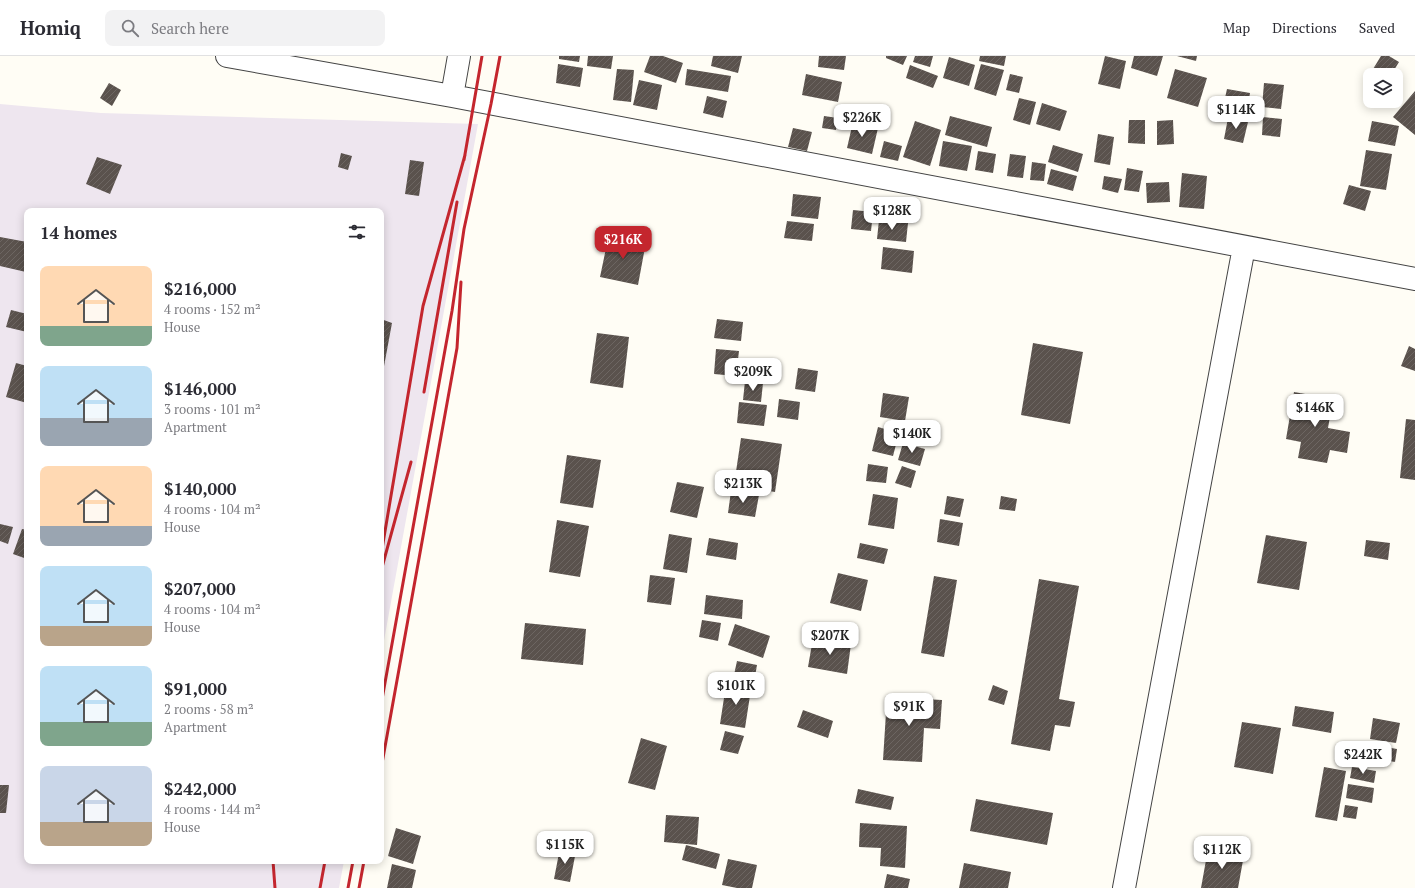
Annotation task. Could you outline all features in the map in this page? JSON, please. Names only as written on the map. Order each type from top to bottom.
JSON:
[{"type":"street","points":[[227,56],[452,96],[1415,279]]},
{"type":"street","points":[[452,96],[460,56]]},
{"type":"street","points":[[1124,888],[1244,247]]},
{"type":"shaded area","points":[[0,104],[101,113],[478,124],[384,641],[384,208],[24,208],[24,864],[343,864],[339,888],[0,888]]},
{"type":"building","points":[[559,56],[580,56],[579,62],[559,59]]},
{"type":"building","points":[[588,56],[613,56],[611,69],[587,66]]},
{"type":"building","points":[[650,56],[663,56],[683,63],[676,83],[644,72]]},
{"type":"building","points":[[713,56],[742,56],[738,73],[711,66]]},
{"type":"building","points":[[819,56],[846,56],[844,70],[818,67]]},
{"type":"building","points":[[886,56],[907,56],[903,65],[886,58]]},
{"type":"building","points":[[915,56],[933,56],[930,67],[913,62]]},
{"type":"building","points":[[980,56],[1006,56],[1004,66],[979,61]]},
{"type":"building","points":[[1105,56],[1126,61],[1120,89],[1098,84]]},
{"type":"building","points":[[1134,56],[1163,56],[1157,76],[1131,68]]},
{"type":"building","points":[[1177,56],[1197,56],[1196,61]]},
{"type":"building","points":[[1381,56],[1389,56],[1399,62],[1395,68],[1374,68]]},
{"type":"building","points":[[949,57],[975,65],[969,86],[943,78]]},
{"type":"building","points":[[558,64],[583,68],[580,87],[556,83]]},
{"type":"building","points":[[981,64],[1004,70],[996,96],[974,89]]},
{"type":"building","points":[[910,65],[938,76],[933,88],[906,78]]},
{"type":"building","points":[[617,69],[634,70],[631,102],[613,100]]},
{"type":"building","points":[[687,69],[731,76],[728,92],[685,85]]},
{"type":"building","points":[[1175,69],[1207,78],[1198,107],[1167,98]]},
{"type":"building","points":[[806,74],[842,82],[838,102],[802,95]]},
{"type":"building","points":[[1010,74],[1023,77],[1019,93],[1006,90]]},
{"type":"building","points":[[639,80],[662,85],[657,110],[633,105]]},
{"type":"building","points":[[109,83],[121,90],[112,106],[100,98]]},
{"type":"building","points":[[1264,83],[1284,85],[1281,109],[1262,107]]},
{"type":"building","points":[[1227,89],[1250,93],[1247,111],[1223,107]]},
{"type":"building","points":[[1415,91],[1415,135],[1393,117],[1401,108],[1403,108],[1403,105]]},
{"type":"building","points":[[707,96],[727,101],[723,118],[703,113]]},
{"type":"building","points":[[1019,98],[1036,102],[1030,125],[1013,120]]},
{"type":"building","points":[[1042,103],[1067,111],[1060,131],[1036,124]]},
{"type":"building","points":[[824,116],[838,118],[836,130],[822,128]]},
{"type":"building","points":[[950,116],[992,127],[987,147],[945,135]]},
{"type":"building","points":[[1263,117],[1282,119],[1280,137],[1262,135]]},
{"type":"building","points":[[1228,118],[1248,122],[1243,143],[1224,139]]},
{"type":"building","points":[[1129,120],[1145,120],[1145,144],[1128,143]]},
{"type":"building","points":[[1173,120],[1174,144],[1157,145],[1157,121]]},
{"type":"building","points":[[915,121],[941,130],[930,166],[903,157]]},
{"type":"building","points":[[1372,121],[1399,126],[1395,146],[1368,141]]},
{"type":"building","points":[[853,122],[878,128],[872,154],[847,148]]},
{"type":"building","points":[[793,128],[812,132],[807,151],[788,147]]},
{"type":"building","points":[[1098,134],[1114,137],[1110,165],[1094,162]]},
{"type":"building","points":[[884,141],[902,146],[898,161],[880,157]]},
{"type":"building","points":[[943,141],[972,146],[967,171],[939,166]]},
{"type":"building","points":[[1053,145],[1083,154],[1078,172],[1048,162]]},
{"type":"building","points":[[1366,150],[1392,154],[1386,190],[1360,186]]},
{"type":"building","points":[[978,151],[996,154],[993,173],[975,170]]},
{"type":"building","points":[[341,153],[352,156],[348,170],[338,167]]},
{"type":"building","points":[[1010,154],[1026,156],[1023,178],[1007,176]]},
{"type":"building","points":[[97,157],[122,165],[110,194],[86,184]]},
{"type":"building","points":[[410,160],[424,162],[419,196],[405,194]]},
{"type":"building","points":[[1032,162],[1046,164],[1044,181],[1030,180]]},
{"type":"building","points":[[1127,168],[1143,171],[1139,192],[1124,190]]},
{"type":"building","points":[[1051,169],[1077,176],[1073,191],[1047,184]]},
{"type":"building","points":[[1182,173],[1207,176],[1204,209],[1179,207]]},
{"type":"building","points":[[1104,176],[1122,179],[1118,193],[1102,189]]},
{"type":"building","points":[[1169,182],[1170,202],[1147,203],[1146,183]]},
{"type":"building","points":[[1349,185],[1371,191],[1365,211],[1343,204]]},
{"type":"building","points":[[793,194],[821,197],[818,219],[791,216]]},
{"type":"building","points":[[853,210],[873,212],[871,231],[851,229]]},
{"type":"building","points":[[879,220],[908,223],[906,242],[877,239]]},
{"type":"building","points":[[787,221],[814,224],[812,241],[784,238]]},
{"type":"building","points":[[609,234],[646,242],[638,285],[600,277]]},
{"type":"building","points":[[0,237],[24,241],[24,272],[0,266]]},
{"type":"building","points":[[883,247],[914,251],[912,273],[881,269]]},
{"type":"building","points":[[11,310],[24,313],[24,331],[6,327]]},
{"type":"building","points":[[717,319],[743,322],[741,341],[714,338]]},
{"type":"building","points":[[384,320],[392,323],[384,366]]},
{"type":"building","points":[[597,333],[629,337],[623,388],[590,383]]},
{"type":"building","points":[[1033,343],[1083,352],[1070,424],[1021,415]]},
{"type":"building","points":[[1409,346],[1415,349],[1415,371],[1401,366]]},
{"type":"building","points":[[716,349],[739,351],[736,376],[714,374]]},
{"type":"building","points":[[16,363],[24,365],[24,402],[6,397]]},
{"type":"building","points":[[798,368],[818,371],[815,392],[795,389]]},
{"type":"building","points":[[745,381],[763,383],[761,402],[743,400]]},
{"type":"building","points":[[1294,392],[1333,399],[1328,428],[1350,432],[1347,453],[1330,450],[1327,463],[1298,458],[1301,442],[1286,439]]},
{"type":"building","points":[[883,393],[909,397],[905,421],[880,417]]},
{"type":"building","points":[[779,399],[800,402],[798,420],[777,417]]},
{"type":"building","points":[[739,402],[767,405],[764,426],[737,423]]},
{"type":"building","points":[[1406,419],[1415,420],[1415,480],[1400,478]]},
{"type":"building","points":[[878,427],[899,433],[893,456],[872,451]]},
{"type":"building","points":[[741,438],[782,444],[775,492],[734,485]]},
{"type":"building","points":[[903,443],[925,449],[920,466],[898,460]]},
{"type":"building","points":[[567,455],[601,460],[593,508],[560,503]]},
{"type":"building","points":[[868,464],[888,467],[886,483],[866,481]]},
{"type":"building","points":[[902,466],[916,471],[911,488],[895,483]]},
{"type":"building","points":[[677,482],[704,487],[697,518],[670,512]]},
{"type":"building","points":[[731,491],[759,495],[755,517],[728,513]]},
{"type":"building","points":[[873,494],[898,498],[894,529],[868,525]]},
{"type":"building","points":[[947,496],[964,499],[960,517],[944,514]]},
{"type":"building","points":[[1001,496],[1017,499],[1015,511],[999,509]]},
{"type":"building","points":[[940,519],[963,523],[959,546],[937,542]]},
{"type":"building","points":[[557,520],[589,526],[580,577],[549,572]]},
{"type":"building","points":[[0,524],[13,527],[8,544],[0,541]]},
{"type":"building","points":[[22,529],[24,529],[24,558],[13,554]]},
{"type":"building","points":[[669,534],[692,538],[687,573],[663,569]]},
{"type":"building","points":[[1266,535],[1307,542],[1299,590],[1257,583]]},
{"type":"building","points":[[709,538],[738,543],[736,560],[706,555]]},
{"type":"building","points":[[1366,540],[1390,543],[1388,560],[1364,556]]},
{"type":"building","points":[[860,543],[888,549],[884,564],[857,558]]},
{"type":"building","points":[[838,573],[868,580],[861,611],[830,603]]},
{"type":"building","points":[[650,575],[675,578],[671,605],[647,602]]},
{"type":"building","points":[[934,576],[957,580],[944,657],[921,653]]},
{"type":"building","points":[[1039,579],[1079,586],[1059,699],[1075,702],[1070,727],[1055,725],[1050,751],[1011,744]]},
{"type":"building","points":[[706,595],[743,600],[742,619],[704,614]]},
{"type":"building","points":[[702,620],[721,623],[718,641],[699,637]]},
{"type":"building","points":[[525,623],[586,629],[583,665],[521,659]]},
{"type":"building","points":[[735,624],[770,636],[763,658],[728,645]]},
{"type":"building","points":[[813,638],[851,644],[847,674],[808,667]]},
{"type":"building","points":[[737,661],[757,665],[753,688],[732,684]]},
{"type":"building","points":[[726,685],[751,689],[745,728],[720,724]]},
{"type":"building","points":[[993,685],[1008,691],[1004,705],[988,700]]},
{"type":"building","points":[[887,697],[942,700],[940,729],[924,728],[922,762],[883,760]]},
{"type":"building","points":[[1295,706],[1334,712],[1331,733],[1292,726]]},
{"type":"building","points":[[803,710],[833,721],[828,738],[797,727]]},
{"type":"building","points":[[1373,718],[1400,723],[1396,743],[1370,739]]},
{"type":"building","points":[[1242,722],[1281,728],[1273,774],[1234,767]]},
{"type":"building","points":[[725,731],[744,736],[738,754],[720,750]]},
{"type":"building","points":[[641,738],[667,746],[655,790],[628,783]]},
{"type":"building","points":[[1374,745],[1397,749],[1395,762],[1372,758]]},
{"type":"building","points":[[1324,767],[1346,771],[1337,821],[1315,817]]},
{"type":"building","points":[[1352,767],[1376,771],[1374,783],[1350,778]]},
{"type":"building","points":[[1348,784],[1374,788],[1372,803],[1346,798]]},
{"type":"building","points":[[0,785],[9,785],[6,813],[0,813]]},
{"type":"building","points":[[858,789],[894,797],[891,810],[855,803]]},
{"type":"building","points":[[976,799],[1053,813],[1047,845],[970,831]]},
{"type":"building","points":[[1345,805],[1358,807],[1356,819],[1343,817]]},
{"type":"building","points":[[666,815],[699,817],[697,845],[664,842]]},
{"type":"building","points":[[860,823],[907,826],[905,868],[880,866],[881,848],[859,847]]},
{"type":"building","points":[[396,828],[421,836],[413,864],[388,856]]},
{"type":"building","points":[[686,845],[720,854],[716,869],[682,860]]},
{"type":"building","points":[[560,848],[576,851],[570,882],[554,879]]},
{"type":"building","points":[[1208,849],[1244,855],[1238,888],[1201,888]]},
{"type":"building","points":[[728,859],[757,865],[752,888],[737,888],[722,885]]},
{"type":"building","points":[[964,863],[1011,872],[1008,888],[959,888]]},
{"type":"building","points":[[392,864],[416,870],[412,888],[387,888]]},
{"type":"building","points":[[887,874],[910,879],[908,888],[884,888]]},
{"type":"railway","points":[[464,160],[482,56]]},
{"type":"railway","points":[[384,688],[452,311],[464,229],[500,56]]},
{"type":"railway","points":[[384,537],[423,306],[465,155]]},
{"type":"railway","points":[[424,392],[457,202]]},
{"type":"railway","points":[[384,752],[457,348],[461,282]]},
{"type":"railway","points":[[384,560],[411,462]]},
{"type":"railway","points":[[273,864],[275,888]]},
{"type":"railway","points":[[320,888],[324,864]]},
{"type":"railway","points":[[348,888],[352,864]]},
{"type":"railway","points":[[359,888],[363,864]]}]
